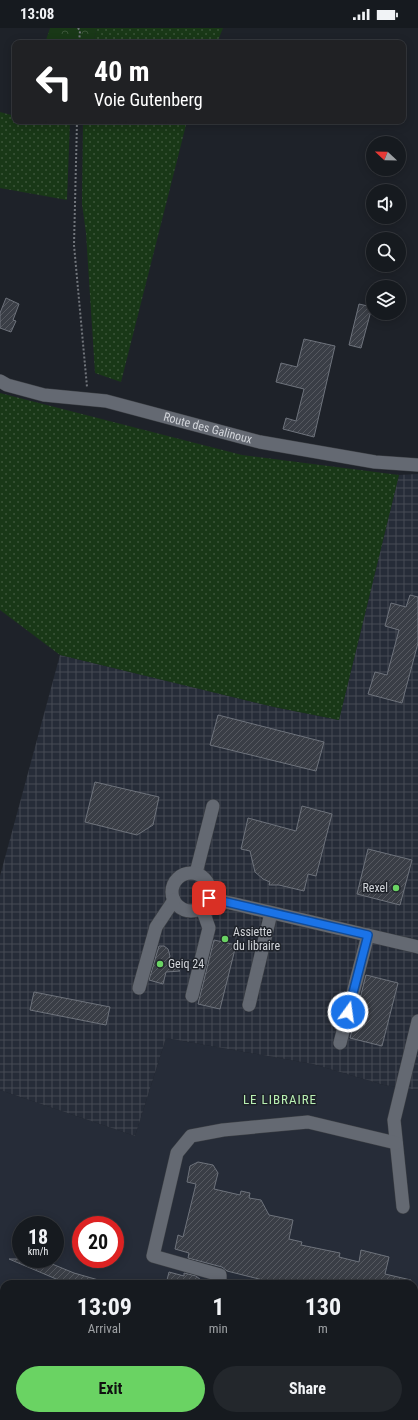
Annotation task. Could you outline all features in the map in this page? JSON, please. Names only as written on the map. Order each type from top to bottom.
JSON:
[{"type":"street","name":"Route des Galinoux","points":[[0,381],[7,385],[44,395],[106,402],[260,442],[375,462],[418,465]]},
{"type":"street","points":[[196,873],[213,806]]},
{"type":"street","points":[[192,996],[209,928],[205,903],[210,886],[207,880],[196,873],[183,875],[177,878],[172,893],[177,905],[189,911],[205,903],[271,912],[418,947]]},
{"type":"street","points":[[139,988],[156,927],[174,900]]},
{"type":"street","points":[[249,1006],[271,912]]},
{"type":"street","points":[[340,1043],[368,935]]},
{"type":"street","points":[[403,1207],[394,1120],[418,1021]]},
{"type":"street","points":[[220,1280],[220,1275],[153,1256],[177,1153],[191,1136],[223,1130],[308,1122],[396,1143]]},
{"type":"path","points":[[78,28],[80,31],[79,40]]},
{"type":"path","points":[[77,124],[74,244],[88,400]]},
{"type":"shaded area","points":[[418,474],[418,1090],[384,1085],[313,1064],[166,1038],[135,1136],[0,1090],[0,876],[60,655],[274,707],[339,720],[399,475]]},
{"type":"shaded area","points":[[166,1038],[313,1064],[384,1085],[418,1090],[418,1280],[0,1280],[0,1090],[135,1136]]},
{"type":"green space","points":[[50,28],[97,28],[94,40],[46,40]]},
{"type":"green space","points":[[97,28],[223,28],[218,40],[94,40]]},
{"type":"green space","points":[[0,112],[12,115],[12,124],[70,124],[67,200],[0,188]]},
{"type":"green space","points":[[83,124],[186,124],[121,382],[95,373],[86,233],[82,204]]},
{"type":"green space","points":[[0,393],[242,455],[399,475],[339,720],[274,707],[60,655],[0,610]]},
{"type":"building","points":[[6,298],[19,304],[13,320],[16,321],[11,332],[0,328],[0,313]]},
{"type":"building","points":[[359,304],[366,306],[366,320],[369,320],[361,348],[349,345]]},
{"type":"building","points":[[304,339],[335,346],[314,437],[283,429],[286,418],[296,421],[304,389],[276,382],[281,363],[297,367]]},
{"type":"building","points":[[410,595],[418,597],[418,643],[402,703],[368,694],[375,672],[387,675],[399,630],[385,626],[391,603],[406,607]]},
{"type":"building","points":[[218,715],[324,742],[316,771],[210,745]]},
{"type":"building","points":[[95,782],[159,797],[153,825],[137,835],[85,822]]},
{"type":"building","points":[[302,806],[332,814],[316,876],[308,874],[304,891],[279,885],[269,885],[270,882],[263,879],[255,872],[250,851],[241,849],[248,818],[296,831]]},
{"type":"building","points":[[368,849],[412,860],[400,905],[357,894]]},
{"type":"building","points":[[214,940],[236,945],[220,1009],[198,1004]]},
{"type":"building","points":[[159,946],[164,946],[168,949],[170,956],[168,962],[180,971],[166,972],[163,984],[149,980]]},
{"type":"building","points":[[366,975],[398,983],[382,1046],[350,1038]]},
{"type":"building","points":[[34,992],[110,1007],[106,1025],[30,1010]]},
{"type":"building","points":[[198,1162],[213,1165],[218,1173],[214,1189],[240,1195],[241,1191],[250,1193],[249,1198],[261,1200],[269,1215],[293,1220],[289,1239],[302,1242],[301,1245],[340,1253],[339,1257],[359,1262],[361,1250],[389,1257],[385,1274],[411,1280],[263,1280],[227,1271],[222,1267],[188,1258],[189,1253],[175,1249],[178,1235],[183,1237],[196,1184],[187,1182],[190,1166]]},
{"type":"building","points":[[30,1268],[62,1268],[98,1280],[59,1280]]},
{"type":"building","points":[[169,1272],[184,1276],[184,1273],[196,1276],[201,1280],[167,1280]]},
{"type":"place","name":"Rexel","points":[[396,888]]},
{"type":"place","name":"Assiette du libraire","points":[[225,939]]},
{"type":"place","name":"Geiq 24","points":[[160,964]]},
{"type":"district","name":"LE LIBRAIRE","points":[[280,1099]]},
{"type":"route","points":[[209,898],[368,935],[348,1012]]}]
